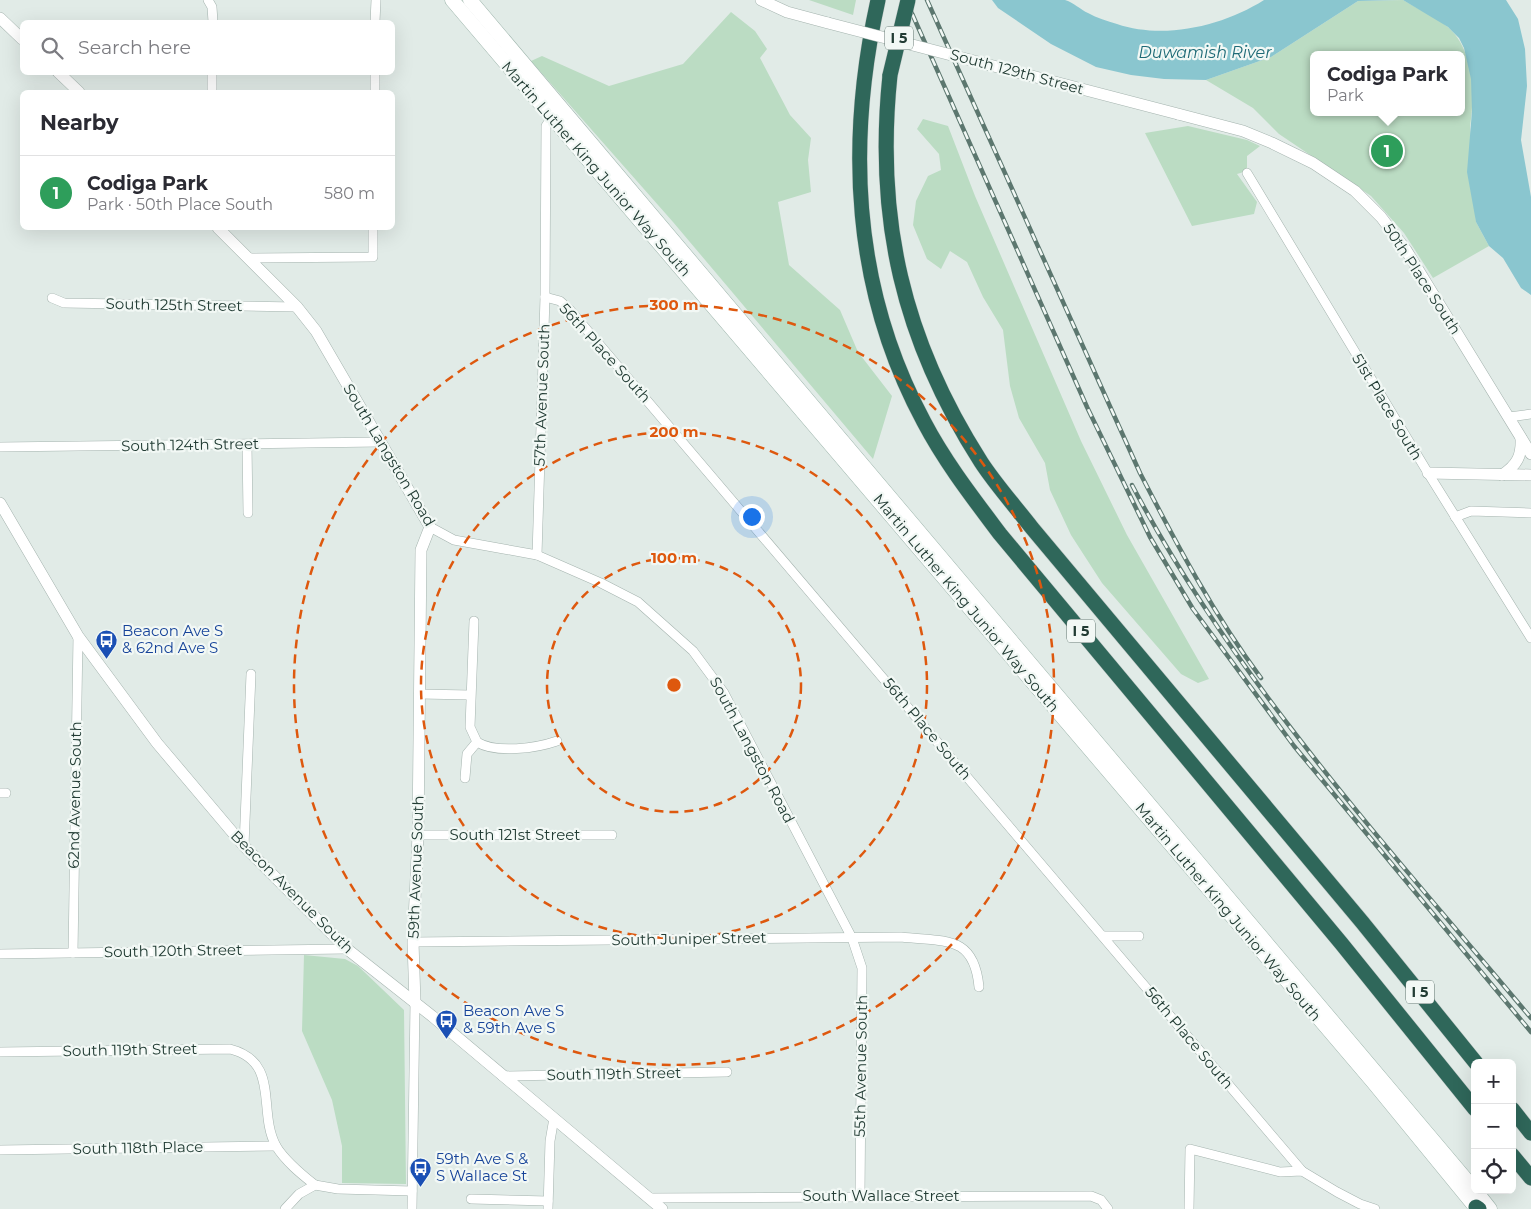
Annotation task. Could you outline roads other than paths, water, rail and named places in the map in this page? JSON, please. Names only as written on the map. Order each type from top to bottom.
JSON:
[{"type":"highway","name":"I 5","points":[[878,0],[869,40],[861,100],[858,144],[859,196],[865,244],[876,302],[906,387],[924,423],[951,467],[1000,534],[1334,935],[1472,1104]]},
{"type":"highway","name":"I 5","points":[[908,0],[890,75],[886,114],[885,177],[887,206],[898,270],[910,315],[932,375],[960,427],[983,464],[1032,528],[1368,930],[1473,1059]]},
{"type":"highway","points":[[1516,1114],[1531,1133]]},
{"type":"highway","points":[[1516,1160],[1531,1178]]},
{"type":"main road","name":"Martin Luther King Junior Way South","points":[[452,0],[1480,1208]]},
{"type":"main road","name":"Martin Luther King Junior Way South","points":[[470,0],[1471,1185]]},
{"type":"main road","name":"Martin Luther King Junior Way South","points":[[1476,1194],[1480,1208]]},
{"type":"street","points":[[208,0],[212,7],[213,20]]},
{"type":"street","points":[[375,20],[376,0]]},
{"type":"street","name":"South 129th Street","points":[[761,0],[787,12],[1243,131],[1272,143]]},
{"type":"street","points":[[0,18],[20,37]]},
{"type":"street","points":[[61,75],[77,90]]},
{"type":"street","points":[[212,75],[212,90]]},
{"type":"street","points":[[375,75],[375,90]]},
{"type":"street","name":"57th Avenue South","points":[[537,555],[545,297],[546,126],[552,117]]},
{"type":"street","name":"50th Place South","points":[[1272,143],[1313,163],[1355,191],[1382,217],[1406,250],[1509,418],[1523,436],[1531,454]]},
{"type":"street","name":"51st Place South","points":[[1247,173],[1428,474],[1531,638]]},
{"type":"street","name":"South Langston Road","points":[[220,230],[297,307],[316,331],[430,527],[454,540],[537,555],[638,602],[693,651],[724,693],[852,938]]},
{"type":"street","points":[[250,258],[373,257],[373,230]]},
{"type":"street","name":"56th Place South","points":[[545,297],[560,301],[570,310],[1302,1171]]},
{"type":"street","name":"South 125th Street","points":[[52,298],[64,303],[297,307]]},
{"type":"street","points":[[1509,418],[1531,414]]},
{"type":"street","points":[[1502,475],[1511,469],[1518,460],[1523,436]]},
{"type":"street","name":"South 124th Street","points":[[0,446],[247,445],[380,442]]},
{"type":"street","points":[[247,445],[248,513]]},
{"type":"street","points":[[1428,474],[1531,475]]},
{"type":"street","name":"Beacon Avenue South","points":[[0,503],[78,636],[157,743],[244,846],[347,949],[415,1003],[662,1209]]},
{"type":"street","points":[[1455,517],[1472,511],[1531,513]]},
{"type":"street","name":"59th Avenue South","points":[[412,1209],[415,1003],[413,942],[418,835],[421,550],[430,527]]},
{"type":"street","points":[[474,621],[470,726],[477,742],[490,748],[539,747],[557,741]]},
{"type":"street","name":"62nd Avenue South","points":[[73,953],[78,636]]},
{"type":"street","points":[[244,846],[251,674]]},
{"type":"street","points":[[420,694],[470,695]]},
{"type":"street","points":[[465,778],[468,754],[477,742]]},
{"type":"street","name":"South 121st Street","points":[[418,835],[612,835]]},
{"type":"street","points":[[1103,936],[1139,936]]},
{"type":"street","name":"South Juniper Street","points":[[413,942],[901,937],[956,944],[964,948],[977,969],[979,987]]},
{"type":"street","name":"55th Avenue South","points":[[852,938],[860,960],[862,985],[860,1195]]},
{"type":"street","name":"South 120th Street","points":[[0,954],[347,949]]},
{"type":"street","name":"South 119th Street","points":[[0,1052],[230,1049],[241,1052],[256,1064],[262,1074],[267,1121],[276,1146]]},
{"type":"street","name":"South 119th Street","points":[[502,1076],[727,1072]]},
{"type":"street","points":[[471,1199],[548,1205],[550,1141],[554,1118]]},
{"type":"street","points":[[276,1146],[299,1172],[315,1184],[338,1189],[412,1191]]},
{"type":"street","name":"South 118th Place","points":[[0,1150],[276,1146]]},
{"type":"street","points":[[1189,1209],[1190,1148],[1280,1172],[1302,1171],[1360,1204],[1375,1209]]},
{"type":"street","points":[[285,1209],[299,1194],[315,1184]]},
{"type":"street","name":"South Wallace Street","points":[[648,1198],[860,1195],[1091,1196],[1101,1200],[1108,1209]]},
{"type":"water","name":"Duwamish River","points":[[992,0],[1065,0],[1085,12],[1106,21],[1135,29],[1154,31],[1193,28],[1212,23],[1230,17],[1264,0],[1398,0],[1358,1],[1271,57],[1206,80],[1164,79],[1131,75],[1096,67],[1051,44],[998,8]]},
{"type":"water","points":[[1403,0],[1506,0],[1518,19],[1525,49],[1527,86],[1521,140],[1531,197],[1531,295],[1521,288],[1503,258],[1489,246],[1476,222],[1467,172],[1472,111],[1471,79],[1464,48],[1459,38],[1448,27]]},
{"type":"railway","points":[[906,0],[1087,407],[1150,537],[1193,609],[1294,746],[1531,1032]]},
{"type":"railway","points":[[927,0],[1140,473],[1212,604],[1261,678]]},
{"type":"railway","points":[[1132,485],[1173,558],[1218,628],[1267,696],[1370,827],[1531,1018]]},
{"type":"place","name":"Codiga Park","points":[[1387,151]]},
{"type":"place","name":"Beacon Ave S & 62nd Ave S","points":[[106,659]]},
{"type":"place","name":"Beacon Ave S & 59th Ave S","points":[[447,1039]]},
{"type":"place","name":"59th Ave S & S Wallace St","points":[[420,1187]]}]
